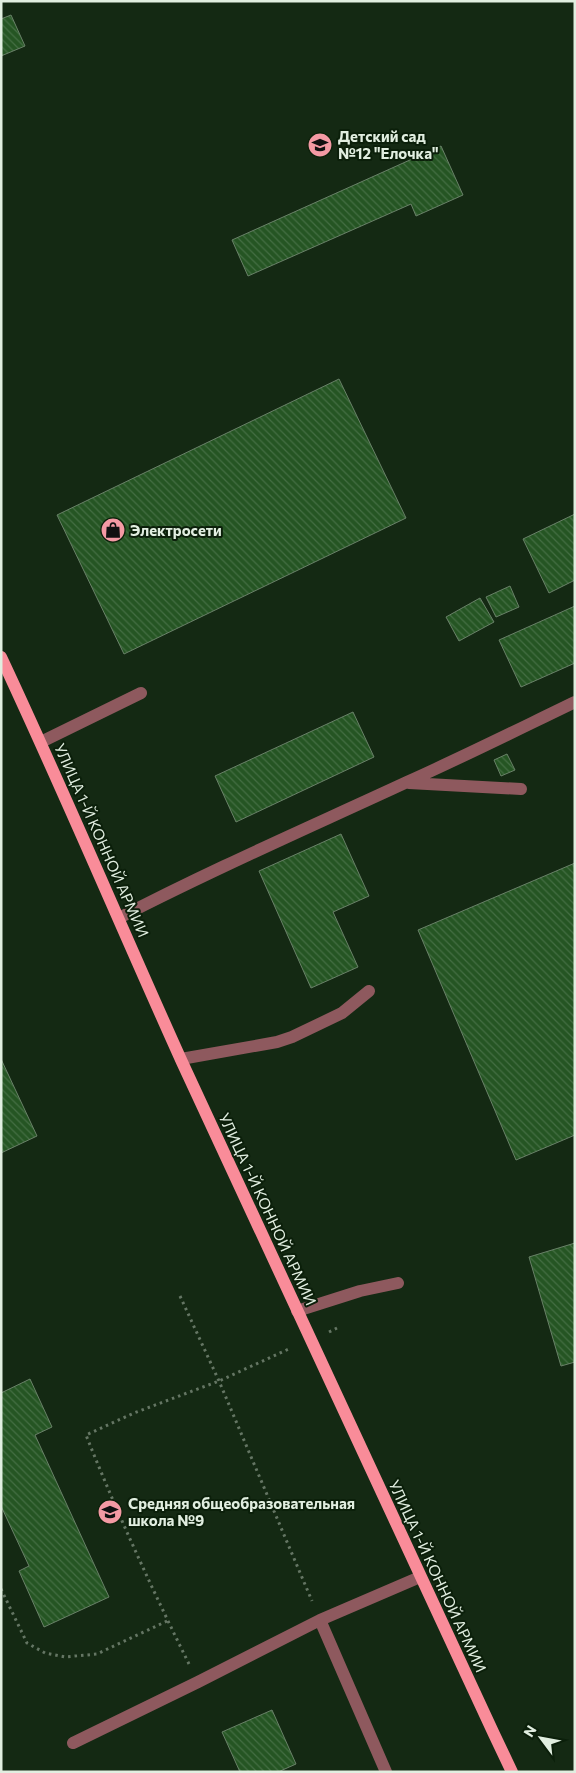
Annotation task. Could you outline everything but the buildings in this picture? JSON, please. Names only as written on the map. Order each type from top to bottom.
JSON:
[{"type":"main road","name":"УЛИЦА 1-Й КОННОЙ АРМИИ","points":[[1,657],[41,742],[181,1059],[296,1311],[512,1772]]},
{"type":"lane","points":[[41,742],[141,693]]},
{"type":"lane","points":[[119,918],[196,878],[407,782],[575,702]]},
{"type":"lane","points":[[407,782],[521,789]]},
{"type":"lane","points":[[181,1059],[277,1042],[292,1037],[342,1013],[369,991]]},
{"type":"lane","points":[[296,1311],[360,1291],[398,1283]]},
{"type":"lane","points":[[73,1744],[320,1620],[420,1577]]},
{"type":"lane","points":[[320,1620],[386,1772]]},
{"type":"path","points":[[180,1296],[219,1381],[320,1620]]},
{"type":"path","points":[[198,1682],[167,1622],[86,1435],[134,1412],[219,1381],[337,1328]]},
{"type":"path","points":[[1,1589],[27,1643],[45,1653],[65,1657],[97,1654],[167,1622]]},
{"type":"place","name":"Детский сад №12 \"Елочка\"","points":[[320,145]]},
{"type":"place","name":"Электросети","points":[[113,530]]},
{"type":"place","name":"Средняя общеобразовательная школа №9","points":[[110,1512]]}]
